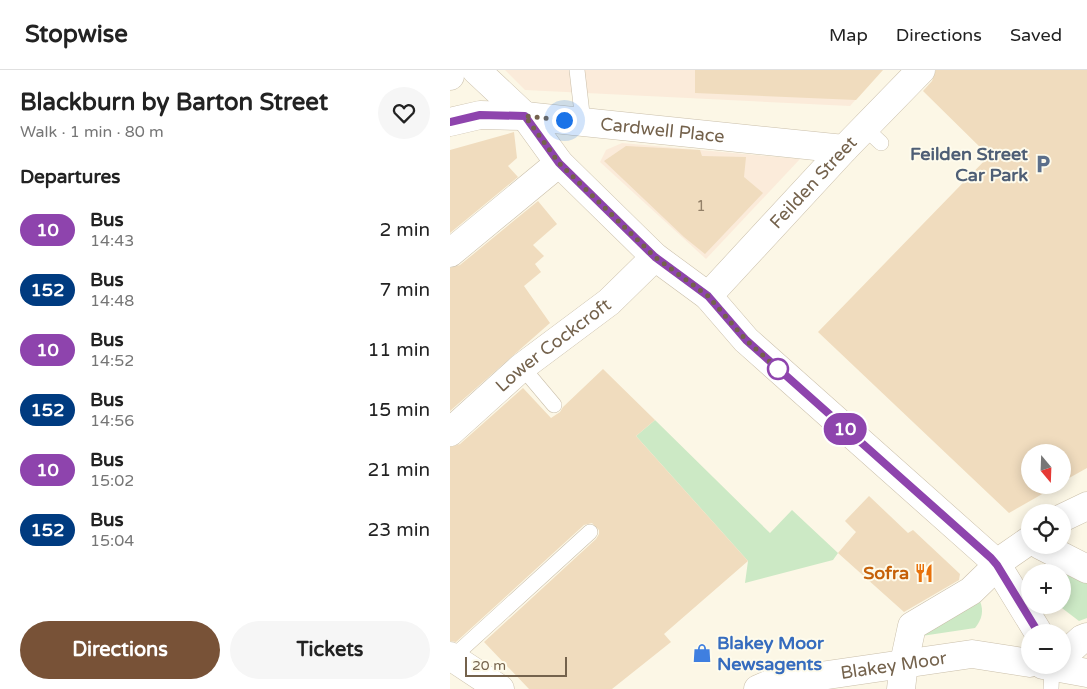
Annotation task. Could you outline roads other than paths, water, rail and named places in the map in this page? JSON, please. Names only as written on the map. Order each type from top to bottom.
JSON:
[{"type":"street","points":[[450,70],[450,76]]},
{"type":"street","points":[[476,70],[525,116],[559,163],[655,257],[708,296],[746,340],[997,565],[1033,624]]},
{"type":"street","name":"Feilden Street","points":[[708,296],[844,148],[873,136],[921,70]]},
{"type":"street","name":"Cardwell Place","points":[[450,122],[480,115],[525,116],[844,148]]},
{"type":"street","points":[[450,253],[559,163]]},
{"type":"street","name":"Lower Cockcroft","points":[[450,432],[522,367],[609,302],[655,257]]},
{"type":"street","points":[[1071,514],[1087,506]]},
{"type":"street","points":[[903,676],[912,626],[971,591],[997,565],[1021,547]]},
{"type":"street","points":[[1058,554],[1087,569]]},
{"type":"street","points":[[1071,648],[1087,637]]},
{"type":"street","name":"Blakey Moor","points":[[758,689],[772,683],[903,676],[972,654],[1021,662]]},
{"type":"street","points":[[451,656],[500,689]]},
{"type":"street","name":"Blakey Moor","points":[[1071,670],[1087,673]]},
{"type":"lane","points":[[577,70],[583,122]]},
{"type":"lane","points":[[522,367],[554,405]]},
{"type":"lane","points":[[451,656],[590,532]]},
{"type":"place","name":"Feilden Street Car Park","points":[[1043,164]]},
{"type":"place","name":"Sofra","points":[[924,573]]},
{"type":"place","name":"Blakey Moor Newsagents","points":[[702,653]]}]
